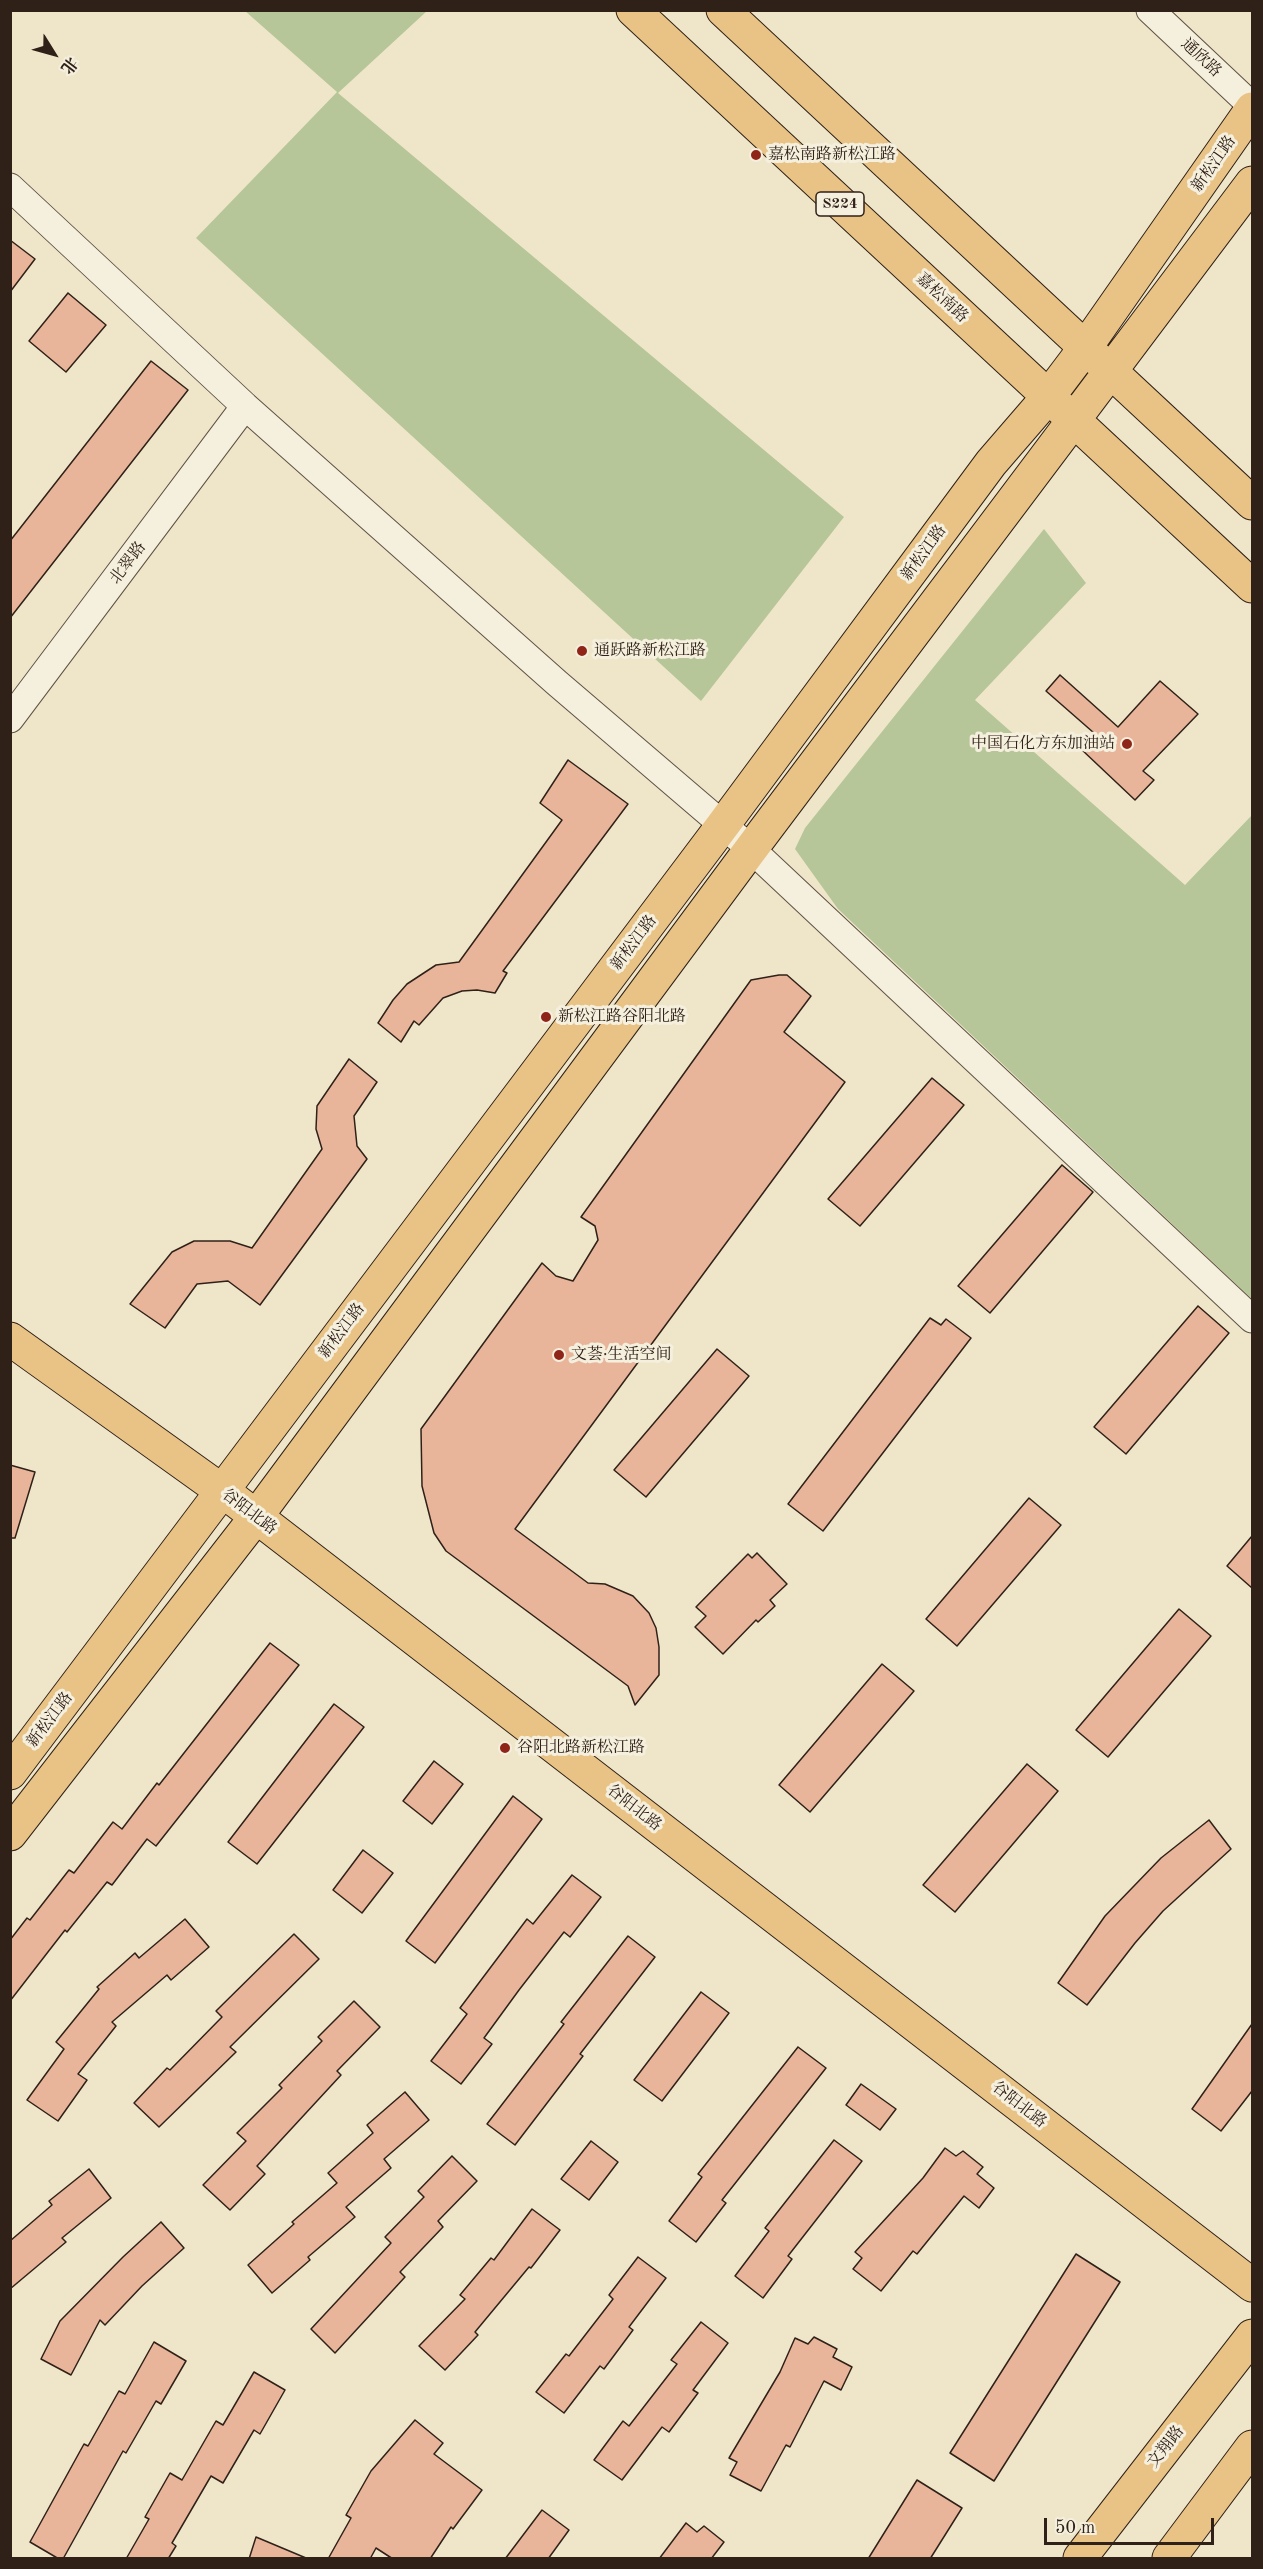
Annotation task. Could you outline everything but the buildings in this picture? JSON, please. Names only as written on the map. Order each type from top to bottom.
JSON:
[{"type":"main road","name":"嘉松南路","points":[[633,10],[1252,586]]},
{"type":"main road","points":[[723,10],[1252,504]]},
{"type":"main road","name":"新松江路","points":[[10,1773],[723,825],[992,462],[1048,397],[1085,348],[1252,108]]},
{"type":"main road","points":[[10,1834],[256,1517],[751,849],[1252,183]]},
{"type":"main road","name":"谷阳北路","points":[[10,1339],[222,1491],[1252,2285]]},
{"type":"main road","name":"文翔路","points":[[1080,2559],[1252,2336]]},
{"type":"main road","points":[[1169,2559],[1252,2447]]},
{"type":"street","name":"通欣路","points":[[1150,10],[1252,108]]},
{"type":"street","points":[[10,187],[245,406],[557,683],[751,849],[1252,1319]]},
{"type":"street","name":"北翠路","points":[[10,720],[245,406]]},
{"type":"green space","points":[[245,11],[427,11],[338,93],[844,517],[701,701],[196,238],[337,92]]},
{"type":"green space","points":[[1044,529],[1086,583],[975,700],[1185,885],[1252,815],[1252,1299],[838,909],[795,849],[805,828]]},
{"type":"place","name":"嘉松南路新松江路","points":[[756,155]]},
{"type":"place","name":"通跃路新松江路","points":[[582,651]]},
{"type":"place","name":"中国石化方东加油站","points":[[1127,744]]},
{"type":"place","name":"新松江路谷阳北路","points":[[546,1017]]},
{"type":"place","name":"文荟·生活空间","points":[[559,1355]]},
{"type":"place","name":"谷阳北路新松江路","points":[[505,1748]]}]
